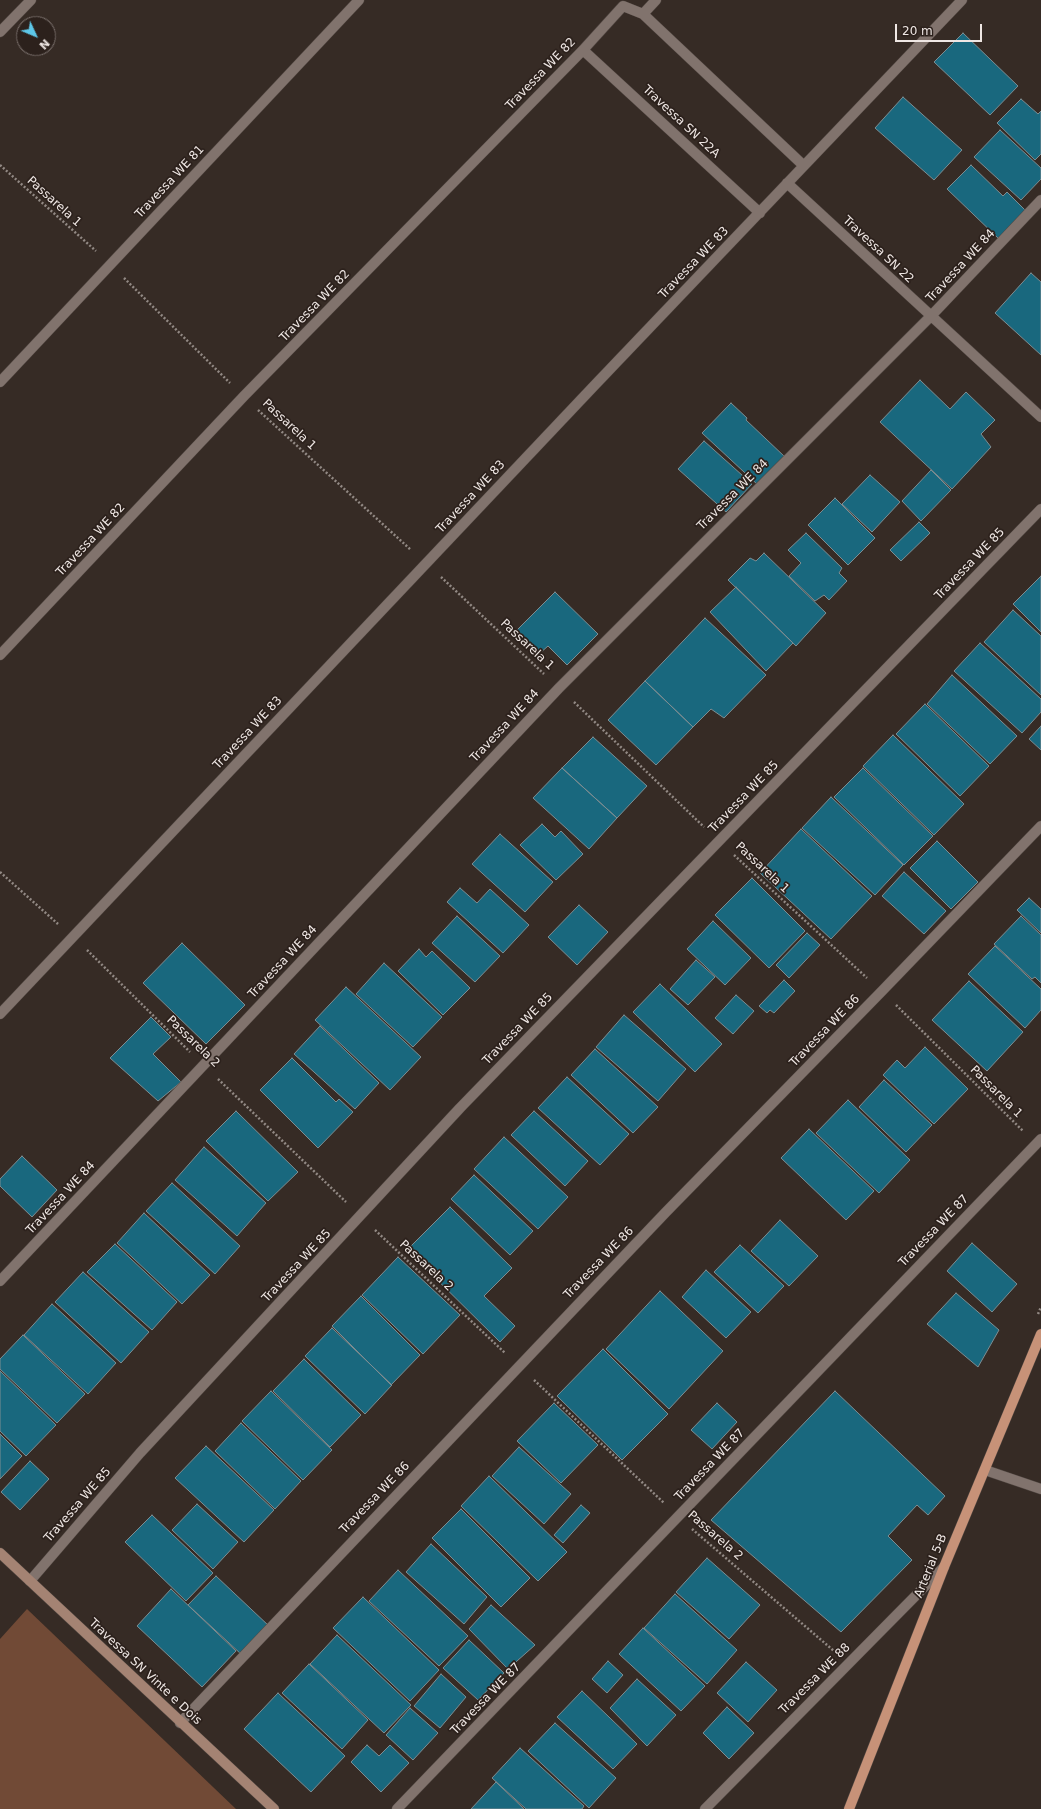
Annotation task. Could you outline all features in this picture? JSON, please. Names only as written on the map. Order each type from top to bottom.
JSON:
[{"type":"main road","name":"Arterial 5-B","points":[[849,1809],[944,1567],[1041,1334]]},
{"type":"street","points":[[0,32],[31,0]]},
{"type":"street","name":"Travessa WE 81","points":[[0,382],[359,0]]},
{"type":"street","points":[[656,0],[643,14],[803,165]]},
{"type":"street","name":"Travessa WE 83","points":[[0,1014],[592,388],[760,213],[803,165],[962,0]]},
{"type":"street","name":"Travessa WE 82","points":[[0,655],[244,396],[583,50],[620,3],[643,14]]},
{"type":"street","name":"Travessa SN 22A","points":[[583,50],[760,213]]},
{"type":"street","name":"Travessa SN 22","points":[[787,183],[1041,417]]},
{"type":"street","name":"Travessa WE 84","points":[[0,1281],[559,688],[931,316],[1041,200]]},
{"type":"street","name":"Travessa WE 85","points":[[30,1581],[140,1453],[460,1108],[1041,509]]},
{"type":"street","name":"Travessa WE 86","points":[[180,1723],[672,1206],[1041,826]]},
{"type":"street","name":"Travessa WE 87","points":[[397,1809],[1038,1141]]},
{"type":"street","points":[[985,1470],[1041,1489]]},
{"type":"street","name":"Travessa SN Vinte e Dois","points":[[0,1553],[180,1723],[274,1809]]},
{"type":"street","name":"Travessa WE 88","points":[[705,1809],[944,1567]]},
{"type":"path","name":"Passarela 1","points":[[0,165],[110,264],[244,396],[559,688],[719,841],[882,991],[1038,1141]]},
{"type":"path","name":"Passarela 2","points":[[0,872],[73,937],[204,1066],[678,1517],[849,1663]]},
{"type":"shaded area","points":[[27,1609],[236,1809],[0,1809],[0,1639]]},
{"type":"building","points":[[963,33],[1018,86],[990,115],[934,62]]},
{"type":"building","points":[[903,97],[962,150],[934,180],[875,128]]},
{"type":"building","points":[[1021,99],[1038,114],[1041,111],[1041,154],[1035,160],[997,123]]},
{"type":"building","points":[[1000,130],[1041,168],[1041,179],[1021,200],[974,157]]},
{"type":"building","points":[[971,165],[1003,196],[1007,192],[1026,211],[999,239],[947,189]]},
{"type":"building","points":[[1031,273],[1041,282],[1041,355],[995,313]]},
{"type":"building","points":[[920,380],[950,409],[966,392],[995,420],[981,434],[991,447],[952,489],[880,422]]},
{"type":"building","points":[[731,403],[747,418],[746,420],[785,457],[758,485],[702,433]]},
{"type":"building","points":[[704,441],[752,484],[726,512],[678,469]]},
{"type":"building","points":[[931,470],[951,490],[921,521],[902,501]]},
{"type":"building","points":[[870,475],[900,502],[872,532],[842,504]]},
{"type":"building","points":[[835,498],[875,538],[848,565],[808,525]]},
{"type":"building","points":[[919,522],[930,533],[901,561],[890,550]]},
{"type":"building","points":[[806,533],[842,568],[839,573],[847,581],[829,600],[824,595],[815,601],[789,576],[801,563],[788,550]]},
{"type":"building","points":[[764,553],[826,613],[796,646],[728,580],[750,558],[756,561]]},
{"type":"building","points":[[1041,576],[1041,632],[1013,604]]},
{"type":"building","points":[[736,587],[793,643],[766,671],[710,612]]},
{"type":"building","points":[[555,592],[598,634],[567,665],[548,646],[539,654],[516,631]]},
{"type":"building","points":[[1013,610],[1041,636],[1041,695],[984,642]]},
{"type":"building","points":[[705,618],[766,675],[724,718],[711,709],[693,727],[645,681]]},
{"type":"building","points":[[980,643],[1041,699],[1041,712],[1022,733],[954,671]]},
{"type":"building","points":[[952,675],[1017,736],[990,764],[927,704]]},
{"type":"building","points":[[645,681],[693,727],[656,765],[608,720]]},
{"type":"building","points":[[925,704],[989,766],[960,796],[896,734]]},
{"type":"building","points":[[1041,726],[1041,750],[1029,739]]},
{"type":"building","points":[[893,735],[964,804],[934,835],[863,766]]},
{"type":"building","points":[[593,737],[647,786],[617,818],[562,768]]},
{"type":"building","points":[[562,768],[617,818],[589,849],[533,798]]},
{"type":"building","points":[[863,768],[933,836],[904,865],[834,797]]},
{"type":"building","points":[[831,797],[903,865],[875,895],[802,828]]},
{"type":"building","points":[[542,824],[555,837],[561,831],[583,854],[556,880],[520,845]]},
{"type":"building","points":[[801,829],[872,896],[831,939],[760,873]]},
{"type":"building","points":[[500,834],[553,882],[525,912],[472,864]]},
{"type":"building","points":[[937,841],[978,882],[951,909],[910,868]]},
{"type":"building","points":[[904,872],[946,911],[924,934],[882,896]]},
{"type":"building","points":[[752,878],[805,931],[769,968],[715,915]]},
{"type":"building","points":[[460,888],[477,903],[490,889],[529,925],[503,953],[447,902]]},
{"type":"building","points":[[1029,898],[1041,909],[1041,933],[1017,910]]},
{"type":"building","points":[[579,905],[608,932],[577,965],[548,937]]},
{"type":"building","points":[[457,916],[500,956],[475,982],[432,943]]},
{"type":"building","points":[[1021,916],[1041,935],[1041,983],[1035,977],[1032,979],[994,944]]},
{"type":"building","points":[[713,921],[751,958],[725,985],[687,949]]},
{"type":"building","points":[[807,933],[820,945],[789,978],[776,965]]},
{"type":"building","points":[[182,943],[245,1005],[206,1044],[143,983]]},
{"type":"building","points":[[995,946],[1041,989],[1041,1010],[1025,1028],[968,974]]},
{"type":"building","points":[[419,949],[426,957],[432,951],[470,988],[443,1015],[398,971]]},
{"type":"building","points":[[696,960],[715,977],[688,1005],[670,989]]},
{"type":"building","points":[[384,963],[442,1017],[413,1047],[356,994]]},
{"type":"building","points":[[784,980],[795,991],[774,1013],[770,1010],[767,1013],[759,1006]]},
{"type":"building","points":[[969,981],[1023,1032],[987,1071],[932,1020]]},
{"type":"building","points":[[660,984],[722,1044],[695,1072],[633,1012]]},
{"type":"building","points":[[346,987],[421,1057],[390,1090],[315,1020]]},
{"type":"building","points":[[736,995],[754,1011],[733,1034],[715,1018]]},
{"type":"building","points":[[624,1015],[686,1069],[658,1101],[596,1047]]},
{"type":"building","points":[[151,1017],[171,1037],[153,1054],[181,1082],[158,1101],[110,1058]]},
{"type":"building","points":[[320,1026],[379,1083],[355,1109],[294,1054]]},
{"type":"building","points":[[925,1047],[968,1089],[934,1124],[883,1075],[897,1060],[905,1068]]},
{"type":"building","points":[[595,1049],[658,1107],[633,1133],[571,1075]]},
{"type":"building","points":[[292,1058],[336,1102],[339,1099],[353,1112],[318,1148],[260,1090]]},
{"type":"building","points":[[567,1077],[629,1134],[600,1165],[538,1108]]},
{"type":"building","points":[[884,1080],[932,1125],[906,1152],[859,1107]]},
{"type":"building","points":[[848,1100],[910,1160],[879,1193],[816,1133]]},
{"type":"building","points":[[236,1111],[298,1172],[268,1201],[206,1141]]},
{"type":"building","points":[[534,1111],[588,1161],[565,1186],[511,1135]]},
{"type":"building","points":[[809,1129],[874,1191],[846,1220],[781,1158]]},
{"type":"building","points":[[504,1137],[568,1197],[538,1229],[474,1169]]},
{"type":"building","points":[[204,1147],[266,1203],[237,1236],[175,1180]]},
{"type":"building","points":[[22,1156],[57,1190],[32,1217],[0,1186],[0,1179]]},
{"type":"building","points":[[474,1175],[533,1231],[510,1255],[451,1199]]},
{"type":"building","points":[[172,1183],[240,1246],[215,1274],[146,1211]]},
{"type":"building","points":[[450,1207],[512,1268],[484,1296],[515,1326],[500,1342],[407,1250]]},
{"type":"building","points":[[144,1213],[210,1275],[182,1304],[117,1243]]},
{"type":"building","points":[[780,1220],[818,1256],[789,1286],[751,1251]]},
{"type":"building","points":[[972,1243],[1017,1284],[992,1312],[947,1271]]},
{"type":"building","points":[[115,1244],[177,1302],[152,1330],[87,1272]]},
{"type":"building","points":[[740,1245],[784,1286],[758,1313],[714,1272]]},
{"type":"building","points":[[398,1257],[460,1315],[423,1354],[362,1295]]},
{"type":"building","points":[[706,1270],[751,1312],[726,1338],[682,1297]]},
{"type":"building","points":[[83,1272],[149,1332],[121,1363],[55,1302]]},
{"type":"building","points":[[660,1291],[723,1351],[669,1409],[606,1349]]},
{"type":"building","points":[[956,1293],[999,1330],[978,1367],[927,1324]]},
{"type":"building","points":[[361,1296],[420,1355],[391,1385],[332,1326]]},
{"type":"building","points":[[52,1304],[116,1363],[88,1394],[24,1335]]},
{"type":"building","points":[[332,1328],[392,1385],[365,1414],[305,1356]]},
{"type":"building","points":[[23,1335],[85,1394],[57,1423],[0,1369],[0,1359]]},
{"type":"building","points":[[603,1349],[668,1414],[622,1460],[557,1396]]},
{"type":"building","points":[[304,1359],[361,1415],[330,1447],[273,1391]]},
{"type":"building","points":[[0,1371],[56,1425],[26,1456],[0,1431]]},
{"type":"building","points":[[271,1391],[332,1450],[303,1480],[242,1421]]},
{"type":"building","points":[[835,1391],[945,1496],[928,1515],[917,1505],[888,1536],[912,1560],[841,1632],[711,1520]]},
{"type":"building","points":[[554,1403],[598,1445],[561,1483],[517,1441]]},
{"type":"building","points":[[717,1403],[737,1422],[712,1449],[691,1430]]},
{"type":"building","points":[[241,1423],[301,1481],[275,1509],[215,1451]]},
{"type":"building","points":[[0,1434],[22,1456],[0,1479]]},
{"type":"building","points":[[206,1446],[274,1510],[244,1542],[175,1478]]},
{"type":"building","points":[[519,1447],[571,1494],[544,1524],[492,1476]]},
{"type":"building","points":[[30,1461],[49,1479],[20,1510],[1,1492]]},
{"type":"building","points":[[489,1476],[567,1552],[538,1581],[461,1506]]},
{"type":"building","points":[[197,1504],[238,1542],[213,1569],[172,1530]]},
{"type":"building","points":[[581,1505],[590,1513],[563,1543],[554,1535]]},
{"type":"building","points":[[461,1509],[530,1578],[501,1607],[432,1538]]},
{"type":"building","points":[[152,1515],[213,1573],[186,1601],[125,1542]]},
{"type":"building","points":[[431,1544],[487,1597],[464,1624],[406,1572]]},
{"type":"building","points":[[707,1558],[760,1605],[729,1639],[676,1592]]},
{"type":"building","points":[[398,1570],[468,1636],[439,1666],[369,1601]]},
{"type":"building","points":[[216,1576],[269,1626],[242,1655],[188,1605]]},
{"type":"building","points":[[171,1589],[236,1651],[202,1687],[137,1626]]},
{"type":"building","points":[[675,1594],[737,1650],[707,1684],[644,1628]]},
{"type":"building","points":[[363,1597],[439,1670],[410,1701],[333,1628]]},
{"type":"building","points":[[491,1605],[535,1645],[508,1669],[469,1629]]},
{"type":"building","points":[[643,1628],[705,1686],[681,1711],[619,1654]]},
{"type":"building","points":[[337,1635],[411,1705],[384,1733],[310,1664]]},
{"type":"building","points":[[469,1640],[504,1673],[478,1700],[443,1668]]},
{"type":"building","points":[[608,1661],[623,1675],[607,1693],[592,1679]]},
{"type":"building","points":[[746,1662],[777,1690],[748,1722],[717,1693]]},
{"type":"building","points":[[309,1664],[368,1720],[342,1749],[282,1693]]},
{"type":"building","points":[[441,1674],[466,1697],[440,1728],[414,1706]]},
{"type":"building","points":[[637,1679],[676,1715],[647,1746],[610,1708]]},
{"type":"building","points":[[582,1691],[637,1744],[613,1769],[557,1717]]},
{"type":"building","points":[[278,1693],[345,1756],[311,1792],[244,1729]]},
{"type":"building","points":[[727,1707],[754,1733],[729,1759],[703,1733]]},
{"type":"building","points":[[410,1708],[438,1733],[413,1760],[386,1735]]},
{"type":"building","points":[[555,1723],[616,1778],[589,1808],[528,1751]]},
{"type":"building","points":[[367,1745],[379,1756],[390,1745],[409,1763],[381,1792],[351,1762]]},
{"type":"building","points":[[520,1748],[584,1806],[582,1809],[526,1809],[492,1778]]},
{"type":"building","points":[[496,1782],[524,1809],[471,1809]]}]
